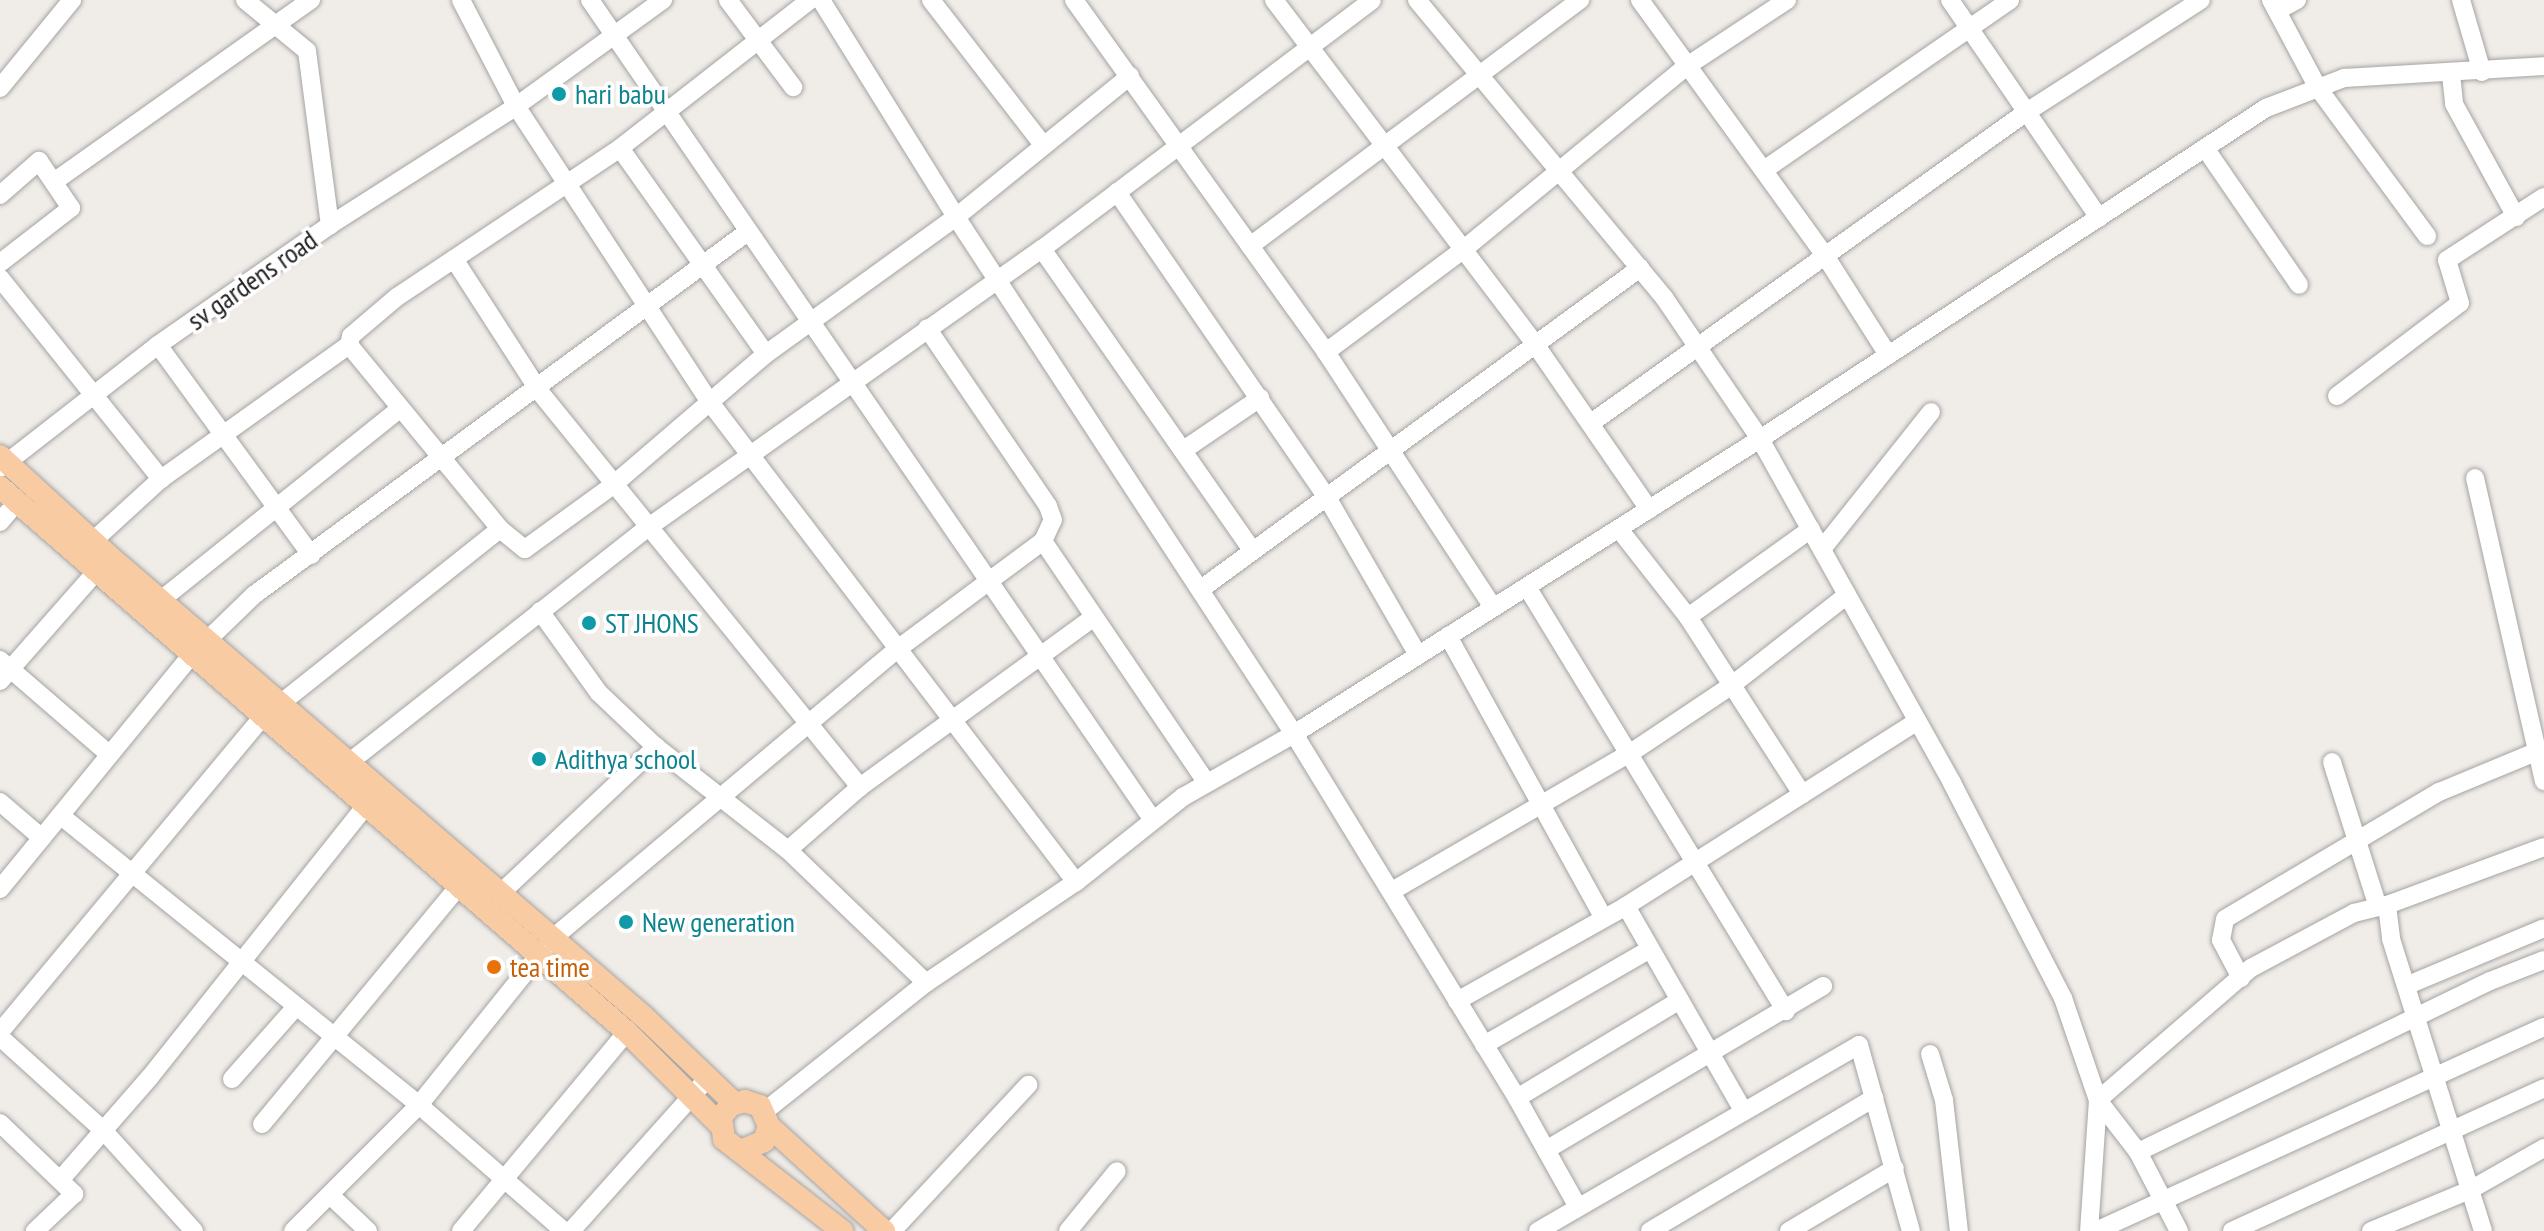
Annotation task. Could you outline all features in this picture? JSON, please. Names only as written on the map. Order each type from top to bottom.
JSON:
[{"type":"main road","points":[[2,462],[206,639],[271,710],[366,805],[627,1032],[720,1125],[729,1145],[743,1150],[842,1231]]},
{"type":"main road","points":[[8,495],[94,574],[191,656],[351,761],[643,1016],[706,1080],[734,1103],[753,1102],[884,1231]]},
{"type":"main road","points":[[720,1125],[734,1103]]},
{"type":"main road","points":[[743,1150],[764,1141],[767,1119]]},
{"type":"street","points":[[0,88],[72,0]]},
{"type":"street","points":[[245,0],[307,51],[330,225]]},
{"type":"street","points":[[55,181],[272,23],[311,0]]},
{"type":"street","points":[[461,0],[516,107],[645,308],[709,401],[1076,882]]},
{"type":"street","points":[[590,0],[612,38],[746,233],[1042,652],[1153,820]]},
{"type":"street","name":"sv gardens road","points":[[2,462],[158,345],[330,225],[516,107],[663,0]]},
{"type":"street","points":[[728,0],[793,87]]},
{"type":"street","points":[[93,541],[161,479],[349,345],[351,336],[397,297],[620,148],[810,0]]},
{"type":"street","points":[[821,0],[956,217],[1294,734],[1517,1098],[1578,1207]]},
{"type":"street","points":[[931,0],[1043,145]]},
{"type":"street","points":[[1074,0],[1130,76],[1177,148],[1326,352],[1493,607]]},
{"type":"street","points":[[1274,0],[1535,344],[1649,509]]},
{"type":"street","points":[[351,761],[646,529],[1042,249],[1372,0]]},
{"type":"street","points":[[1417,0],[1640,268],[1760,439],[1917,721],[2063,998],[2098,1100],[2138,1152],[2179,1231]]},
{"type":"street","points":[[1250,246],[1387,147],[1580,0]]},
{"type":"street","points":[[1640,0],[1824,254],[1888,355]]},
{"type":"street","points":[[1326,352],[1464,249],[1559,167],[1687,66],[1787,0]]},
{"type":"street","points":[[1950,0],[2099,218]]},
{"type":"street","points":[[1764,170],[2010,0]]},
{"type":"street","points":[[1591,423],[1694,345],[2025,113],[2201,0]]},
{"type":"street","points":[[2297,0],[2274,6],[2318,88],[2427,236]]},
{"type":"street","points":[[2461,0],[2482,72]]},
{"type":"street","points":[[767,1119],[926,983],[1076,882],[1153,820],[1207,783],[1294,734],[1619,529],[2266,108],[2344,78],[2451,74],[2544,66]]},
{"type":"street","points":[[2451,74],[2454,104],[2516,217]]},
{"type":"street","points":[[349,345],[398,410],[500,529],[525,549],[613,485],[766,354],[956,217],[1130,76]]},
{"type":"street","points":[[620,148],[766,354]]},
{"type":"street","points":[[2205,148],[2299,285]]},
{"type":"street","points":[[0,195],[39,161],[71,208],[0,263]]},
{"type":"street","points":[[1117,192],[1328,499],[1418,655]]},
{"type":"street","points":[[2337,396],[2460,303],[2447,260],[2544,197]]},
{"type":"street","points":[[0,889],[191,656],[254,595],[539,391],[746,233]]},
{"type":"street","points":[[1042,249],[1185,449],[1252,550]]},
{"type":"street","points":[[454,259],[539,391],[646,529],[860,787]]},
{"type":"street","points":[[1201,589],[1640,268]]},
{"type":"street","points":[[0,278],[161,479]]},
{"type":"street","points":[[293,1231],[419,1105],[553,938],[899,648],[1043,541],[1053,520],[1048,506],[927,328]]},
{"type":"street","points":[[158,345],[222,438],[311,555]]},
{"type":"street","points":[[1185,449],[1260,398]]},
{"type":"street","points":[[161,600],[398,410]]},
{"type":"street","points":[[1822,549],[1931,412]]},
{"type":"street","points":[[2475,478],[2544,781]]},
{"type":"street","points":[[0,522],[8,495]]},
{"type":"street","points":[[194,1231],[103,1130],[0,1034],[271,710],[500,529]]},
{"type":"street","points":[[1619,529],[1688,617],[1802,794]]},
{"type":"street","points":[[1688,617],[1811,529]]},
{"type":"street","points":[[1043,541],[1091,619],[1207,783]]},
{"type":"street","points":[[94,574],[3,670],[109,754]]},
{"type":"street","points":[[1527,587],[1632,752],[1786,1011]]},
{"type":"street","points":[[1392,891],[1543,807],[1632,752],[1732,685],[1847,595]]},
{"type":"street","points":[[540,611],[599,693],[656,747],[720,800],[788,850],[926,983]]},
{"type":"street","points":[[788,850],[860,787],[1091,619]]},
{"type":"street","points":[[1448,636],[1603,917]]},
{"type":"street","points":[[1457,1001],[1626,906],[1917,721]]},
{"type":"street","points":[[502,892],[656,747]]},
{"type":"street","points":[[2241,978],[2221,940],[2225,919],[2439,792],[2538,751]]},
{"type":"street","points":[[2332,762],[2357,843],[2420,1018],[2483,1231]]},
{"type":"street","points":[[0,802],[42,838]]},
{"type":"street","points":[[61,1179],[366,805]]},
{"type":"street","points":[[61,816],[241,961],[294,1009],[419,1105],[502,1181],[564,1231]]},
{"type":"street","points":[[2089,1231],[2098,1100],[2241,978],[2354,913],[2382,906],[2544,847]]},
{"type":"street","points":[[262,1124],[459,886]]},
{"type":"street","points":[[1626,906],[1743,1110]]},
{"type":"street","points":[[2408,985],[2544,928]]},
{"type":"street","points":[[1484,1045],[1650,949]]},
{"type":"street","points":[[2138,1152],[2420,1018],[2490,981],[2544,960]]},
{"type":"street","points":[[1546,1150],[1786,1011],[1823,986]]},
{"type":"street","points":[[1517,1098],[1680,1000]]},
{"type":"street","points":[[232,1079],[294,1009]]},
{"type":"street","points":[[2096,1231],[2544,1027]]},
{"type":"street","points":[[461,1231],[627,1032]]},
{"type":"street","points":[[1538,1231],[1859,1045],[1911,1231]]},
{"type":"street","points":[[1930,1054],[1944,1100],[1959,1231]]},
{"type":"street","points":[[571,1231],[706,1080]]},
{"type":"street","points":[[892,1231],[1028,1085]]},
{"type":"street","points":[[2232,1231],[2452,1126],[2544,1088]]},
{"type":"street","points":[[1650,1231],[1874,1098]]},
{"type":"street","points":[[4,1134],[61,1179],[74,1194],[35,1231]]},
{"type":"street","points":[[2371,1231],[2470,1188],[2544,1148]]},
{"type":"street","points":[[1789,1231],[1895,1168]]},
{"type":"street","points":[[1068,1231],[1117,1171]]},
{"type":"street","points":[[331,1196],[368,1231]]},
{"type":"place","name":"hari babu","points":[[559,94]]},
{"type":"place","name":"ST JHONS","points":[[589,623]]},
{"type":"place","name":"Adithya school","points":[[539,759]]},
{"type":"place","name":"New generation","points":[[626,922]]},
{"type":"place","name":"tea time","points":[[494,967]]}]
